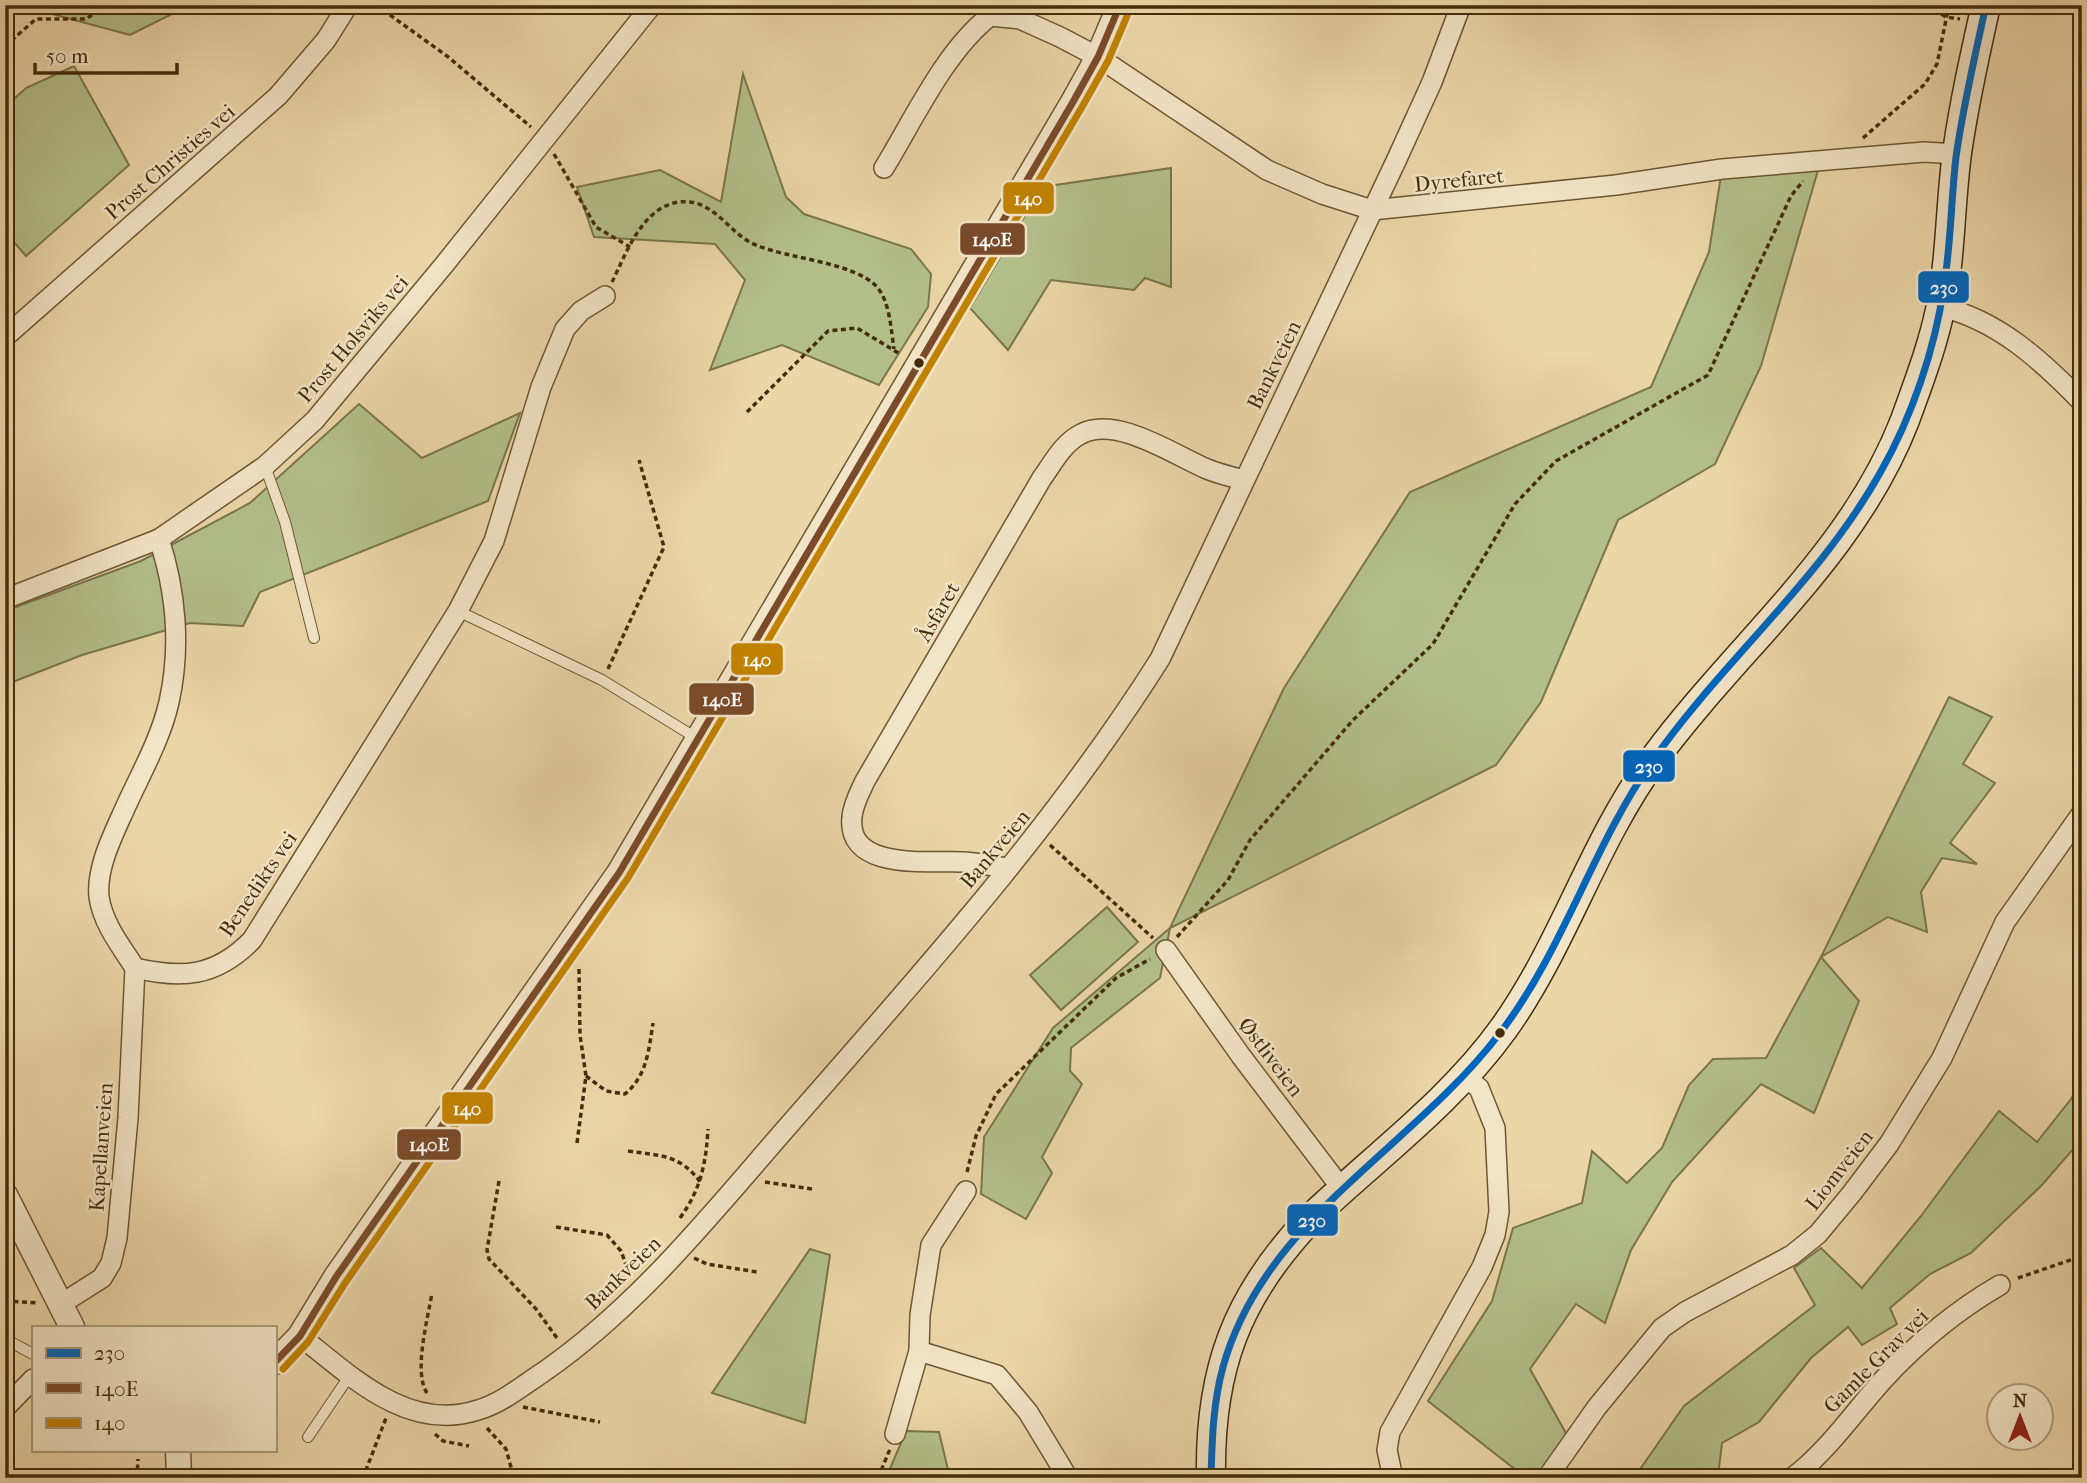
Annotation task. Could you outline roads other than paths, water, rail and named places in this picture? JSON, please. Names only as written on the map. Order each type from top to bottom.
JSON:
[{"type":"main road","points":[[1211,1478],[1210,1427],[1214,1393],[1225,1352],[1261,1279],[1283,1248],[1342,1189],[1464,1076],[1506,1026],[1526,993],[1619,811],[1638,781],[1677,730],[1822,561],[1865,500],[1903,425],[1941,307],[1957,154],[1976,13]]},
{"type":"street","name":"Prost Christies vei","points":[[5,337],[278,96],[326,40],[348,5]]},
{"type":"street","name":"Prost Holsviks vei","points":[[5,599],[159,539],[265,466],[315,420],[546,139],[652,5]]},
{"type":"street","points":[[276,1361],[300,1336],[335,1277],[619,873],[1098,57],[1120,5]]},
{"type":"street","name":"Bankveien","points":[[300,1336],[391,1403],[424,1414],[478,1410],[510,1394],[566,1356],[640,1293],[747,1173],[1038,834],[1123,718],[1160,659],[1432,82],[1461,5]]},
{"type":"street","name":"Dyrefaret","points":[[884,168],[954,54],[976,27],[990,16],[1020,19],[1098,57],[1267,170],[1322,194],[1372,210],[1616,185],[1722,169],[1924,152],[1957,154]]},
{"type":"street","name":"Benedikts vei","points":[[135,968],[184,976],[208,970],[236,957],[251,940],[458,611],[494,541],[541,387],[565,329],[581,312],[605,296]]},
{"type":"street","points":[[1941,307],[1969,315],[2012,339],[2054,373],[2082,402]]},
{"type":"street","name":"Åsfaret","points":[[1007,868],[966,862],[884,858],[862,847],[854,835],[851,818],[865,781],[1042,478],[1065,447],[1078,435],[1092,429],[1109,428],[1127,432],[1210,470],[1244,480]]},
{"type":"street","points":[[135,968],[104,919],[99,877],[169,703],[176,651],[175,622],[168,566],[159,539]]},
{"type":"street","name":"Liomveien","points":[[1547,1478],[1597,1407],[1662,1328],[1685,1312],[1792,1255],[1818,1234],[1852,1193],[1889,1144],[1942,1058],[2005,922],[2082,813]]},
{"type":"street","name":"Østliveien","points":[[1166,950],[1241,1056],[1342,1189]]},
{"type":"street","name":"Kapellanveien","points":[[61,1304],[102,1278],[111,1263],[117,1238],[128,1118],[135,968]]},
{"type":"street","points":[[1393,1478],[1387,1450],[1390,1432],[1482,1267],[1495,1235],[1499,1212],[1495,1128],[1479,1088],[1464,1076]]},
{"type":"street","points":[[895,1434],[919,1351],[920,1315],[932,1245],[966,1191]]},
{"type":"street","points":[[5,1195],[72,1326]]},
{"type":"street","name":"Gamle Grav vei","points":[[1792,1478],[1818,1454],[1886,1377],[1961,1308],[2000,1284]]},
{"type":"street","points":[[919,1351],[997,1376],[1028,1412],[1068,1478]]},
{"type":"street","points":[[5,1408],[32,1380]]},
{"type":"street","points":[[178,1452],[179,1478]]},
{"type":"lane","points":[[265,466],[285,522],[314,638]]},
{"type":"lane","points":[[458,611],[603,680],[698,739]]},
{"type":"lane","points":[[5,1339],[32,1353]]},
{"type":"lane","points":[[308,1437],[350,1375]]}]
